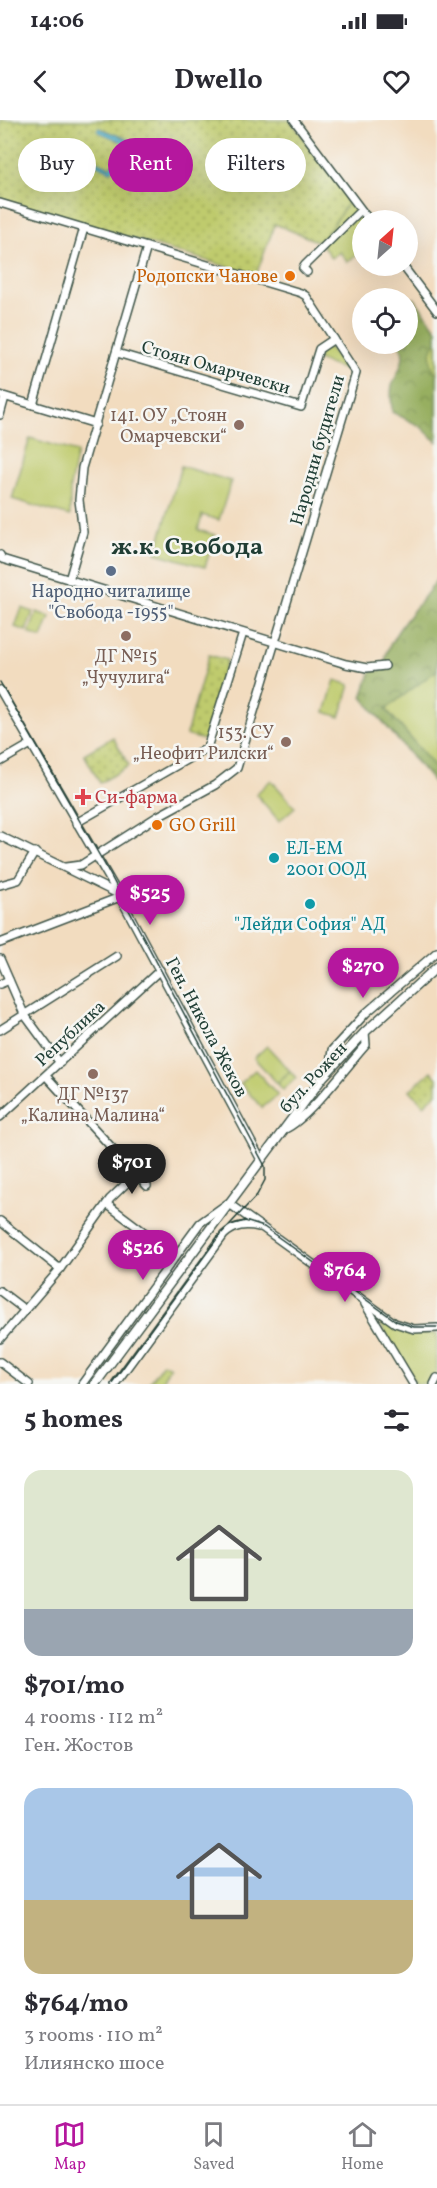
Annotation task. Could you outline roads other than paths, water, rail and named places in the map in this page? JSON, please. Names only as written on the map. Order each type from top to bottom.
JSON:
[{"type":"main road","name":"бул. Рожен","points":[[95,1384],[329,1070],[365,1032],[437,967]]},
{"type":"street","points":[[294,120],[361,210]]},
{"type":"street","name":"Народни будители","points":[[0,203],[301,294],[306,297],[356,373],[237,768],[215,785],[158,816],[81,865],[66,867]]},
{"type":"street","points":[[307,272],[303,268],[305,265],[352,219]]},
{"type":"street","points":[[33,405],[84,228]]},
{"type":"street","points":[[69,580],[83,532],[80,515],[81,482],[147,248]]},
{"type":"street","points":[[411,276],[437,311]]},
{"type":"street","name":"Стоян Омарчевски","points":[[117,353],[301,407],[319,349],[334,339]]},
{"type":"street","points":[[0,415],[3,396],[96,424]]},
{"type":"street","points":[[0,555],[2,559],[346,664],[367,668],[385,666]]},
{"type":"street","points":[[76,823],[207,748],[243,633]]},
{"type":"street","name":"Ген. Никола Жеков","points":[[0,690],[119,896],[261,1160]]},
{"type":"street","points":[[0,762],[31,744]]},
{"type":"street","points":[[0,836],[66,867],[119,896]]},
{"type":"street","points":[[0,885],[18,880],[35,852]]},
{"type":"street","points":[[0,943],[119,896]]},
{"type":"street","name":"бул. Рожен","points":[[329,1070],[332,1050],[352,1028],[437,952]]},
{"type":"street","points":[[0,1030],[117,956]]},
{"type":"street","points":[[0,959],[24,1014],[60,1063]]},
{"type":"street","name":"Република","points":[[0,1117],[160,970]]},
{"type":"street","points":[[0,984],[9,980]]},
{"type":"street","name":"бул. Рожен","points":[[283,1130],[293,1126],[366,1045],[365,1032]]},
{"type":"street","points":[[46,1076],[147,1186]]},
{"type":"street","points":[[0,1340],[60,1269],[108,1205],[110,1199],[136,1174]]},
{"type":"street","points":[[228,1203],[400,1325],[414,1329],[437,1328]]},
{"type":"street","name":"бул. Рожен","points":[[82,1384],[200,1223],[228,1203]]},
{"type":"street","points":[[108,1205],[176,1256]]},
{"type":"street","points":[[0,1221],[60,1269]]},
{"type":"street","points":[[115,1384],[224,1235],[233,1228],[243,1225],[267,1231]]},
{"type":"street","points":[[0,1291],[25,1310]]},
{"type":"street","points":[[363,1300],[413,1384]]},
{"type":"street","points":[[0,1362],[29,1384]]},
{"type":"street","points":[[434,1384],[437,1378]]},
{"type":"water","points":[[99,128],[124,138],[113,138],[97,131]]},
{"type":"water","points":[[96,161],[108,166],[108,170],[96,164]]},
{"type":"tram line","points":[[0,682],[105,865],[265,1166],[265,1180],[257,1195],[219,1236],[111,1384]]},
{"type":"tram line","points":[[230,1225],[245,1221],[264,1227],[396,1321],[414,1327],[437,1327]]},
{"type":"place","name":"Родопски Чанове","points":[[290,276]]},
{"type":"place","name":"141. ОУ „Стоян Омарчевски“","points":[[239,425]]},
{"type":"place","name":"Народно читалище \"Свобода -1955\"","points":[[111,571]]},
{"type":"place","name":"ДГ №15 „Чучулига“","points":[[126,636]]},
{"type":"place","name":"153. СУ „Неофит Рилски“","points":[[286,742]]},
{"type":"place","name":"Си-фарма","points":[[83,797]]},
{"type":"place","name":"GO Grill","points":[[157,825]]},
{"type":"place","name":"ЕЛ-ЕМ 2001 ООД","points":[[274,858]]},
{"type":"place","name":"\"Лейди София\" АД","points":[[310,904]]},
{"type":"place","name":"ДГ №137 „Калина Малина“","points":[[93,1074]]},
{"type":"district","name":"ж.к. Свобода","points":[[187,546]]}]
